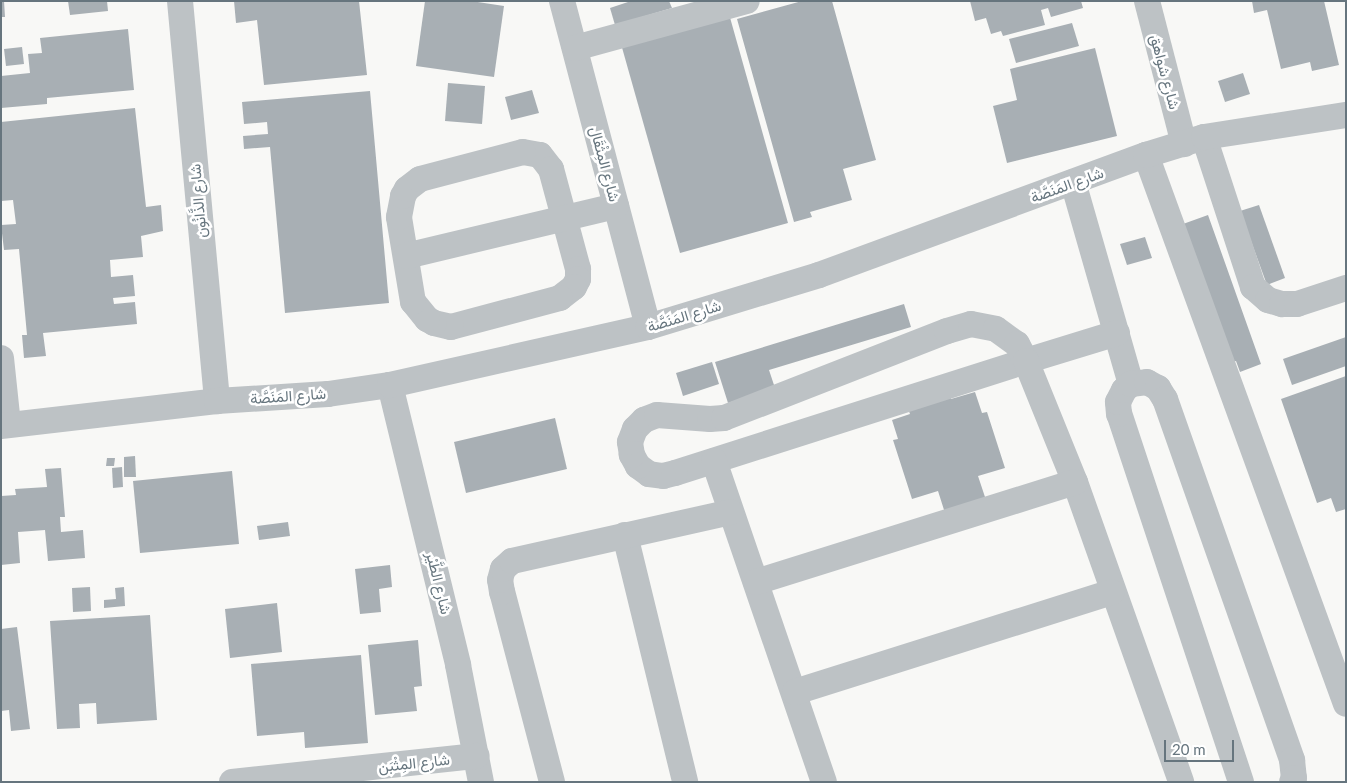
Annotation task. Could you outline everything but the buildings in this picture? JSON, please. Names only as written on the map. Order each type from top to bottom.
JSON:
[{"type":"street","name":"شارع الذَّانُون","points":[[180,1],[217,401]]},
{"type":"street","name":"شارع المِثْقَال","points":[[562,1],[648,327]]},
{"type":"street","points":[[575,48],[747,1]]},
{"type":"street","name":"شارع شواهق","points":[[1147,1],[1194,140],[1253,287],[1268,300],[1290,304],[1297,304],[1346,288]]},
{"type":"street","name":"شارع المَنَصَّة","points":[[4,426],[217,401],[328,394],[390,385],[648,327],[819,275],[1146,155],[1194,140],[1346,115]]},
{"type":"street","points":[[523,152],[540,155],[547,161],[551,169],[578,269],[578,279],[568,294],[560,298],[451,327],[434,324],[419,312],[413,302],[406,256],[399,217],[400,206],[403,196],[413,183],[420,179],[523,152]]},
{"type":"street","points":[[1146,155],[1346,704]]},
{"type":"street","points":[[1073,182],[1131,384]]},
{"type":"street","points":[[406,256],[616,206]]},
{"type":"street","points":[[1116,333],[1026,361],[714,461],[663,476],[649,474],[638,466],[632,455],[630,442],[635,429],[644,420],[656,415],[710,419],[731,416],[947,331],[971,324],[996,329],[1017,344],[1026,361],[1075,482],[1112,592],[1181,782]]},
{"type":"street","points":[[1,358],[4,426]]},
{"type":"street","points":[[1242,782],[1120,414],[1118,402],[1124,390],[1131,384],[1147,382],[1158,388],[1165,399],[1292,760],[1294,778],[1292,782]]},
{"type":"street","name":"شارع الطَّيْر","points":[[390,385],[458,665],[481,782]]},
{"type":"street","points":[[714,461],[795,692],[824,782]]},
{"type":"street","points":[[756,582],[1075,482]]},
{"type":"street","points":[[552,782],[500,580],[503,569],[512,560],[731,512]]},
{"type":"street","points":[[625,535],[685,782]]},
{"type":"street","points":[[795,692],[1112,592]]},
{"type":"street","name":"شارع المِثْبَن","points":[[232,782],[344,776],[477,756]]}]
